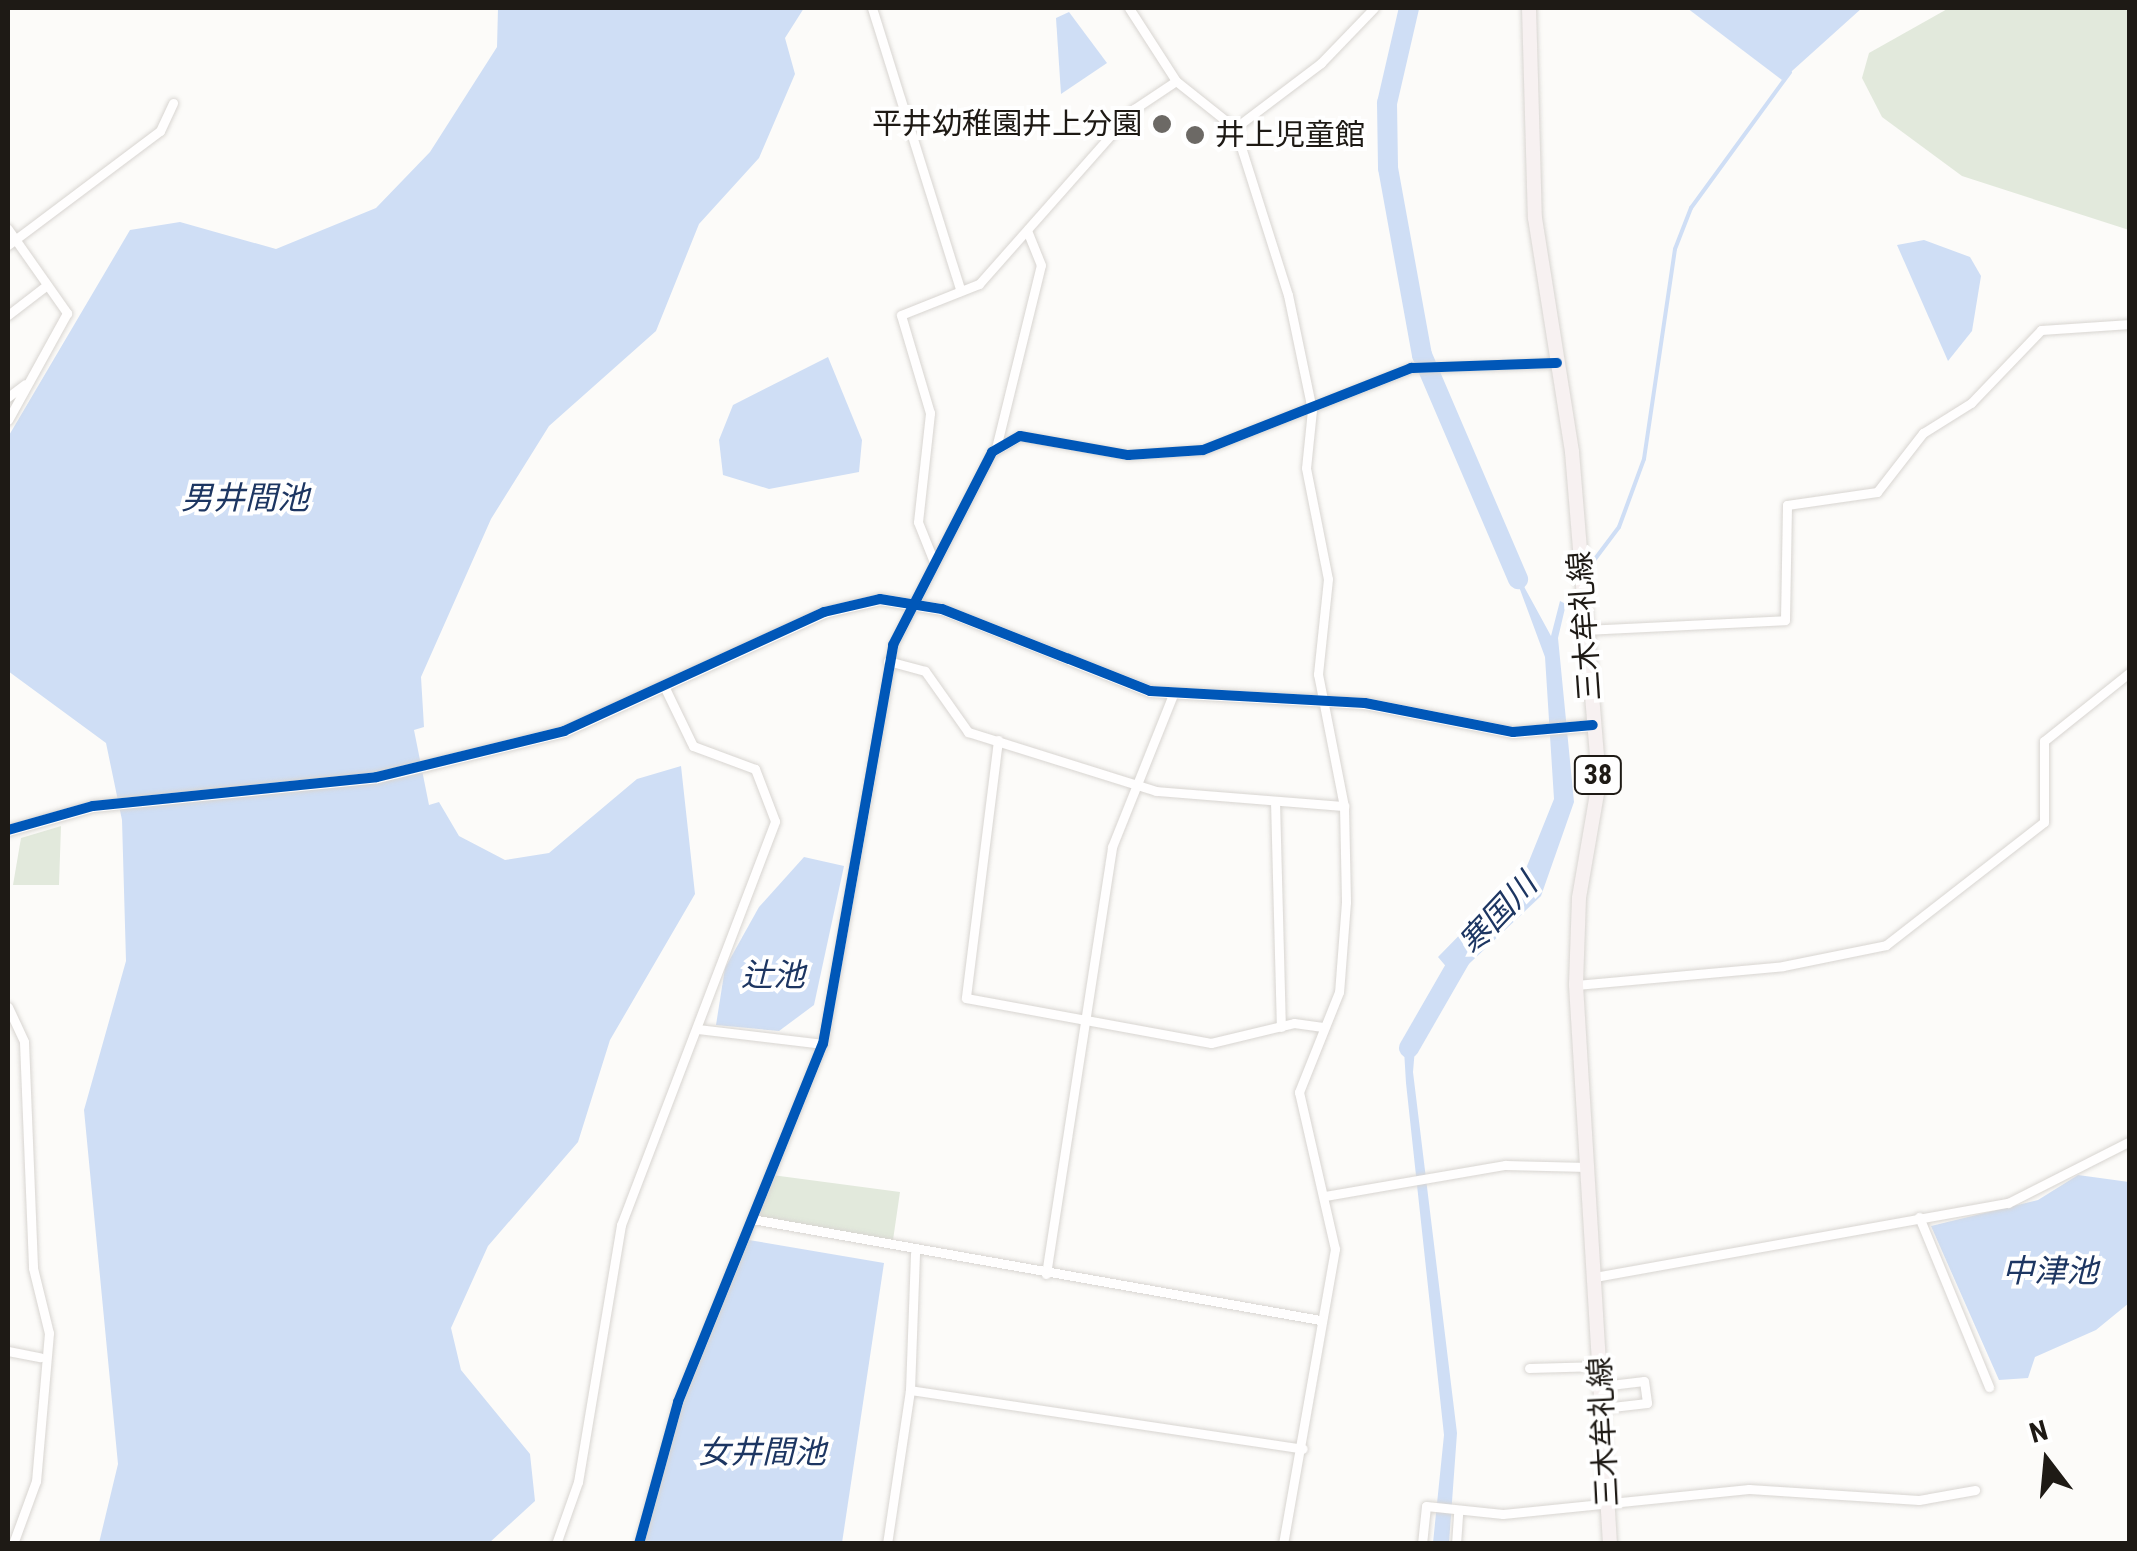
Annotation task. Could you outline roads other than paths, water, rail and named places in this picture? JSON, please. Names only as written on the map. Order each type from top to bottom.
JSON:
[{"type":"main road","name":"三木牟礼線","points":[[1529,8],[1535,218],[1557,362],[1599,782],[1579,898],[1576,985],[1610,1544]]},
{"type":"street","points":[[872,8],[960,288]]},
{"type":"street","points":[[1129,8],[1176,80],[1235,128],[1288,295],[1312,410],[1306,468],[1328,580],[1317,652],[1344,806],[1343,958],[1299,1092],[1335,1250],[1320,1320],[1303,1449],[1283,1544]]},
{"type":"street","points":[[1235,128],[1321,63],[1374,8]]},
{"type":"street","points":[[934,562],[918,522],[930,414],[899,323],[960,288],[978,284],[1134,109],[1176,80]]},
{"type":"street","points":[[12,242],[160,131],[173,103]]},
{"type":"street","points":[[8,229],[12,242],[67,313],[8,420]]},
{"type":"street","points":[[639,1544],[672,1418],[823,1044],[888,662],[914,601],[996,448],[1042,265],[1027,231]]},
{"type":"street","points":[[8,315],[47,285]]},
{"type":"street","points":[[1584,630],[1786,620],[1787,505],[1877,492],[1924,432],[1971,403],[2041,330],[2130,324]]},
{"type":"street","points":[[996,448],[1020,436],[1176,454],[1312,410],[1411,368],[1557,362]]},
{"type":"street","points":[[8,397],[31,379]]},
{"type":"street","points":[[8,830],[93,806],[433,766],[564,732],[824,612],[914,601],[1102,678],[1174,692],[1323,700],[1547,731],[1593,725]]},
{"type":"street","points":[[888,662],[925,671],[968,732],[1132,784],[1344,806]]},
{"type":"street","points":[[1576,985],[1783,966],[1886,944],[2044,822],[2044,741],[2130,672]]},
{"type":"street","points":[[556,1544],[582,1464],[621,1226],[775,822],[755,768],[693,746],[664,686]]},
{"type":"street","points":[[1046,1274],[1088,1024],[1112,847],[1132,784],[1174,692]]},
{"type":"street","points":[[998,740],[966,998],[1088,1024],[1223,1044],[1281,1027],[1323,1027]]},
{"type":"street","points":[[1275,801],[1281,1027]]},
{"type":"street","points":[[8,1006],[24,1042],[33,1268],[49,1332],[40,1357],[36,1480],[13,1544]]},
{"type":"street","points":[[698,1029],[823,1044]]},
{"type":"street","points":[[1595,1276],[2036,1193],[2130,1141]]},
{"type":"street","points":[[1325,1196],[1436,1176],[1587,1167]]},
{"type":"street","points":[[1919,1217],[1989,1388]]},
{"type":"street","points":[[752,1218],[915,1253],[1320,1320]]},
{"type":"street","points":[[887,1544],[910,1390],[915,1253]]},
{"type":"street","points":[[8,1350],[40,1357]]},
{"type":"street","points":[[1529,1368],[1600,1366]]},
{"type":"street","points":[[1602,1386],[1644,1381],[1647,1402],[1603,1408]]},
{"type":"street","points":[[910,1390],[1303,1449]]},
{"type":"street","points":[[1422,1544],[1430,1508],[1458,1512],[1749,1489],[1919,1500],[1974,1490]]},
{"type":"street","points":[[1456,1544],[1458,1512]]},
{"type":"water","name":"男井間池","points":[[498,8],[804,8],[785,38],[795,74],[759,158],[699,224],[656,331],[549,426],[491,519],[421,677],[424,727],[414,730],[429,805],[439,802],[459,836],[505,860],[549,853],[637,779],[681,766],[695,894],[610,1040],[578,1142],[488,1246],[451,1328],[461,1370],[530,1454],[535,1501],[489,1543],[99,1543],[118,1464],[84,1110],[126,961],[122,820],[106,743],[8,671],[8,437],[130,230],[180,222],[276,249],[376,208],[430,152],[497,47]]},
{"type":"water","points":[[1687,8],[1862,8],[1782,80]]},
{"type":"water","points":[[1069,12],[1107,63],[1061,94],[1056,18]]},
{"type":"water","points":[[1924,240],[1970,257],[1981,276],[1972,331],[1948,361],[1897,245]]},
{"type":"water","points":[[828,357],[862,440],[859,472],[769,489],[723,475],[719,440],[733,405]]},
{"type":"water","points":[[1508,557],[1551,636],[1560,601],[1566,604],[1558,638],[1574,802],[1541,896],[1455,977],[1438,957],[1527,866],[1554,799],[1545,657]]},
{"type":"water","name":"辻池","points":[[804,857],[844,866],[814,1005],[779,1031],[716,1025],[725,968],[759,907]]},
{"type":"water","points":[[1417,1024],[1413,1072],[1457,1433],[1449,1543],[1433,1543],[1444,1435],[1406,1083],[1404,1050]]},
{"type":"water","name":"中津池","points":[[2078,1175],[2129,1182],[2129,1303],[2096,1330],[2035,1357],[2028,1378],[1999,1380],[1931,1226],[2038,1200]]},
{"type":"water","name":"女井間池","points":[[749,1240],[884,1263],[842,1543],[643,1544],[668,1439]]},
{"type":"waterway","name":"寒国川","points":[[1409,8],[1387,103],[1388,168],[1422,355],[1518,579]]},
{"type":"waterway","points":[[1592,563],[1619,527],[1644,459],[1675,249],[1691,208],[1790,72]]},
{"type":"waterway","points":[[1409,1048],[1466,949]]},
{"type":"place","name":"平井幼稚園井上分園","points":[[1162,124]]},
{"type":"place","name":"井上児童館","points":[[1195,135]]}]
